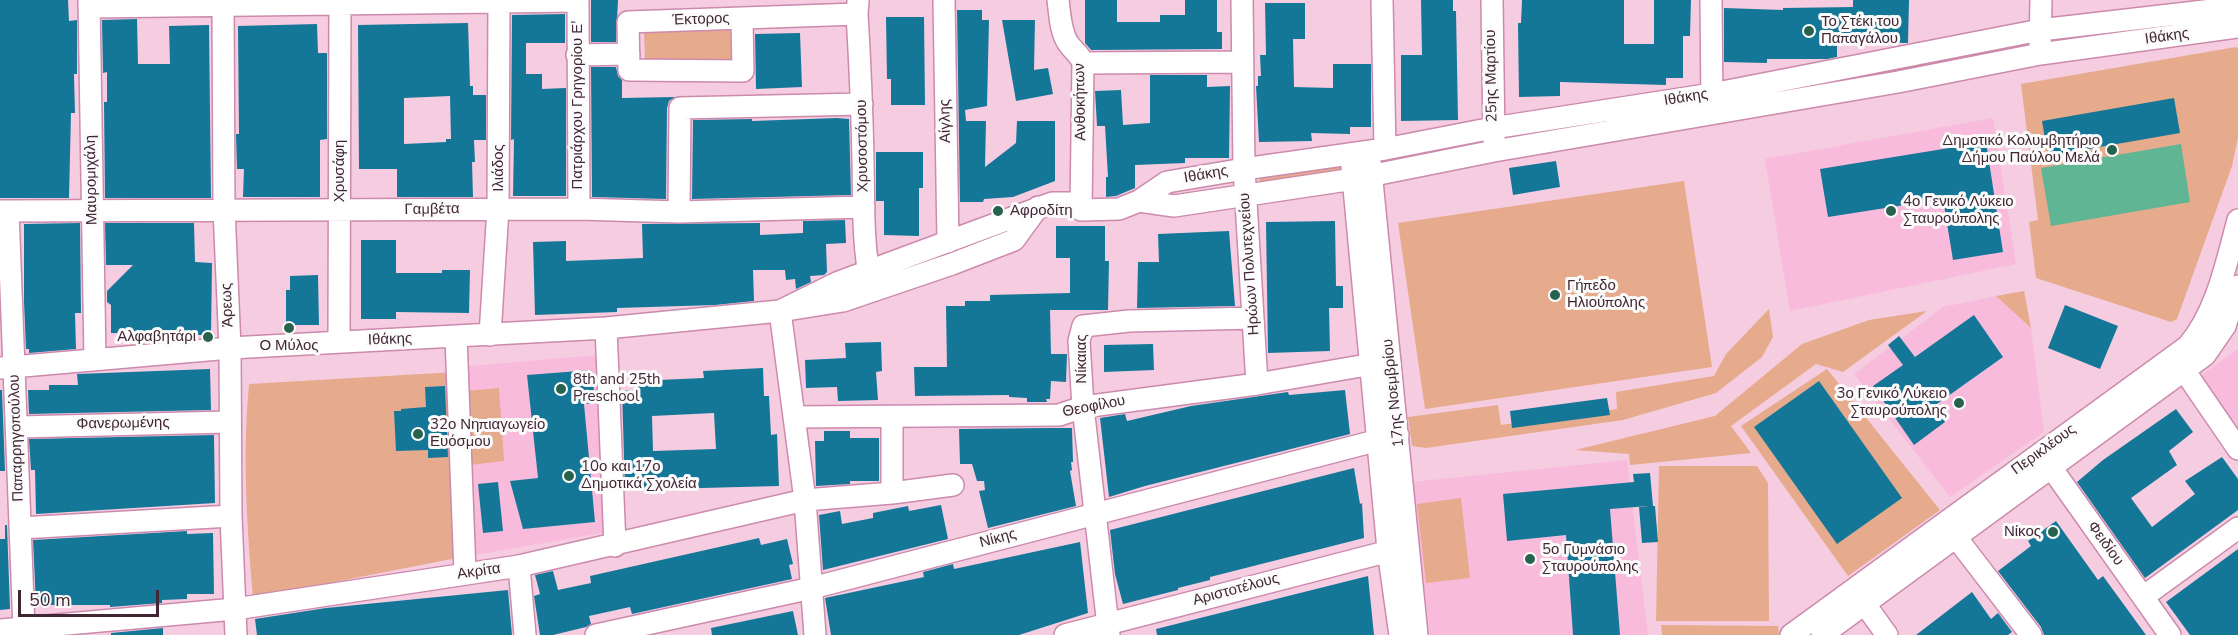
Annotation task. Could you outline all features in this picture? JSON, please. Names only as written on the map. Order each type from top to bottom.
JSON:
[{"type":"street","points":[[89,4],[578,0]]},
{"type":"street","name":"Πατριάρχου Γρηγορίου Ε'","points":[[578,0],[579,209]]},
{"type":"street","name":"Αίγλης","points":[[944,0],[948,242]]},
{"type":"street","name":"Ανθοκήπων","points":[[1058,0],[1065,36],[1083,63],[1081,210]]},
{"type":"street","name":"Ηρώων Πολυτεχνείου","points":[[1242,0],[1245,195],[1257,384]]},
{"type":"street","name":"17ης Νοεμβρίου","points":[[1382,0],[1368,151],[1363,177],[1398,549],[1400,635]]},
{"type":"street","name":"25ης Μαρτίου","points":[[1492,0],[1494,151]]},
{"type":"street","points":[[1711,0],[1712,104]]},
{"type":"street","points":[[2040,54],[2041,0]]},
{"type":"street","name":"Χρυσάφη","points":[[339,342],[340,2]]},
{"type":"street","name":"Ιλιάδος","points":[[490,335],[498,209],[499,2]]},
{"type":"street","name":"Άρεως","points":[[223,3],[224,209],[230,348],[231,516],[237,635]]},
{"type":"street","name":"Μαυρομιχάλη","points":[[89,4],[95,360]]},
{"type":"street","name":"Έκτορος","points":[[629,54],[628,22],[688,10],[742,19],[858,7]]},
{"type":"street","name":"Χρυσοστόμου","points":[[858,7],[864,207],[871,282]]},
{"type":"street","name":"Ιθάκης","points":[[1139,201],[1174,206],[1363,177],[1712,104],[2040,30],[2238,8]]},
{"type":"street","points":[[577,54],[629,54],[629,70],[743,70],[742,19]]},
{"type":"street","name":"Ιθάκης","points":[[7,368],[230,348],[606,328],[780,310],[843,301],[871,282],[948,242],[1038,207],[1060,202],[1070,203],[1081,210],[1119,209],[1139,201],[1167,182],[1368,151],[1493,128],[1909,80],[2040,54],[2238,27]]},
{"type":"street","points":[[1083,63],[1242,62]]},
{"type":"street","points":[[679,213],[680,108],[862,104]]},
{"type":"street","name":"Γαμβέτα","points":[[4,211],[93,212],[224,209],[340,212],[579,209],[679,213],[864,207]]},
{"type":"street","name":"Ιθάκης","points":[[871,282],[952,264],[1014,240],[1038,207]]},
{"type":"street","name":"Παπαρρηγοπούλου","points":[[4,211],[7,368],[18,427],[24,629]]},
{"type":"street","name":"Περικλέους","points":[[2179,363],[2211,310],[2238,220]]},
{"type":"street","name":"Περικλέους","points":[[1822,635],[1859,596],[2179,363],[2205,355],[2225,326],[2238,289]]},
{"type":"street","points":[[780,310],[805,500],[815,635]]},
{"type":"street","name":"Νίκαιας","points":[[1108,629],[1083,407],[1079,341],[1083,326],[1129,321],[1253,318]]},
{"type":"street","points":[[606,328],[615,546]]},
{"type":"street","points":[[456,337],[465,573]]},
{"type":"street","name":"Θεοφίλου","points":[[795,417],[1059,415],[1083,407],[1257,384],[1380,363]]},
{"type":"street","points":[[2179,363],[2238,449]]},
{"type":"street","points":[[892,417],[892,493]]},
{"type":"street","name":"Φανερωμένης","points":[[18,427],[229,422]]},
{"type":"street","name":"Νίκης","points":[[596,635],[812,588],[1388,438]]},
{"type":"street","name":"Περικλέους","points":[[1791,635],[1955,536],[2046,460]]},
{"type":"street","name":"Φειδίου","points":[[2046,460],[2170,635]]},
{"type":"street","name":"Ακρίτα","points":[[0,630],[235,609],[519,566],[615,546],[805,500],[892,493],[953,485]]},
{"type":"street","points":[[21,528],[231,516]]},
{"type":"street","points":[[2143,597],[2238,528]]},
{"type":"street","points":[[1955,536],[2031,635]]},
{"type":"street","name":"17ης Νοεμβρίου","points":[[1398,549],[1417,635]]},
{"type":"street","name":"Αριστοτέλους","points":[[1065,635],[1108,629],[1398,549]]},
{"type":"street","points":[[519,566],[525,635]]},
{"type":"street","points":[[1859,596],[1887,635]]},
{"type":"shaded area","points":[[736,29],[736,63],[645,64],[644,30]]},
{"type":"shaded area","points":[[2024,43],[2026,50],[1504,140],[1503,137]]},
{"type":"shaded area","name":"Δημοτικό Κολυμβητήριο Δήμου Παύλου Μελά","points":[[2236,47],[2238,49],[2238,137],[2232,166],[2177,319],[2171,322],[2036,278],[2029,222],[2038,220],[2021,84]]},
{"type":"shaded area","name":"4ο Γενικό Λύκειο Σταυρούπολης","points":[[1993,118],[2016,264],[1790,311],[1765,159]]},
{"type":"shaded area","points":[[2181,144],[2190,202],[2051,226],[2041,168]]},
{"type":"shaded area","points":[[1344,161],[1346,175],[1261,190],[1259,178]]},
{"type":"shaded area","name":"Γήπεδο Ηλιούπολης","points":[[1684,181],[1712,367],[1425,409],[1398,223]]},
{"type":"shaded area","points":[[2024,291],[2031,328],[1996,296]]},
{"type":"shaded area","name":"3ο Γενικό Λύκειο Σταυρούπολης","points":[[1996,296],[2031,328],[2044,432],[1950,497],[1854,374],[1943,307]]},
{"type":"shaded area","points":[[1769,309],[1773,337],[1762,357],[1716,393],[1623,420],[1426,448],[1412,446],[1408,417],[1498,405],[1501,425],[1617,409],[1616,392],[1714,376],[1726,354]]},
{"type":"shaded area","points":[[1927,311],[1843,372],[1816,364],[1731,426],[1751,453],[1630,465],[1629,454],[1575,450],[1715,416],[1802,344],[1869,320]]},
{"type":"shaded area","points":[[2238,349],[2238,431],[2199,377]]},
{"type":"shaded area","points":[[598,355],[607,532],[469,556],[459,367]]},
{"type":"shaded area","points":[[1827,369],[1940,510],[1848,576],[1741,426]]},
{"type":"shaded area","points":[[456,372],[462,557],[253,598],[246,465],[249,384]]},
{"type":"shaded area","points":[[499,388],[504,461],[470,465],[466,391]]},
{"type":"shaded area","name":"5ο Γυμνάσιο Σταυρούπολης","points":[[1627,460],[1648,635],[1430,635],[1412,482]]},
{"type":"shaded area","points":[[1659,466],[1757,466],[1768,483],[1769,621],[1656,621]]},
{"type":"shaded area","points":[[1461,498],[1470,578],[1426,583],[1417,504]]},
{"type":"shaded area","points":[[1661,625],[1778,626],[1779,635],[1662,635]]},
{"type":"building","points":[[0,0],[68,0],[69,21],[77,20],[77,74],[74,74],[75,113],[71,113],[69,198],[0,198]]},
{"type":"building","points":[[591,0],[618,0],[616,42],[591,42]]},
{"type":"building","points":[[1085,0],[1117,0],[1117,22],[1160,22],[1160,15],[1185,15],[1185,0],[1217,0],[1217,32],[1222,32],[1222,49],[1091,50],[1085,43]]},
{"type":"building","points":[[1421,0],[1453,0],[1453,11],[1456,11],[1458,120],[1401,121],[1401,55],[1422,55]]},
{"type":"building","points":[[1522,0],[1624,0],[1624,44],[1654,44],[1654,0],[1691,0],[1690,36],[1683,36],[1683,78],[1666,78],[1666,85],[1560,82],[1560,96],[1519,97],[1518,23],[1521,23]]},
{"type":"building","points":[[1853,0],[1909,0],[1908,43],[1837,42],[1837,57],[1827,59],[1767,59],[1767,63],[1724,62],[1724,8],[1783,10],[1783,8],[1853,7]]},
{"type":"building","points":[[1265,3],[1305,3],[1305,39],[1293,39],[1294,87],[1333,88],[1333,64],[1371,64],[1371,127],[1350,127],[1350,134],[1311,133],[1312,141],[1259,142],[1256,86],[1258,86],[1258,76],[1261,76],[1260,55],[1266,55]]},
{"type":"building","points":[[957,10],[982,10],[982,20],[989,20],[987,106],[965,110],[966,121],[986,121],[985,167],[1016,143],[1017,121],[1055,121],[1055,181],[1013,197],[984,199],[983,202],[960,202]]},
{"type":"building","points":[[565,14],[565,43],[526,43],[526,74],[542,74],[542,89],[566,88],[566,196],[513,196],[512,15]]},
{"type":"building","points":[[886,17],[924,17],[925,105],[891,105],[891,79],[887,79]]},
{"type":"building","points":[[137,19],[138,64],[170,64],[169,26],[209,25],[211,198],[105,198],[104,102],[107,102],[107,72],[103,73],[102,20]]},
{"type":"building","points":[[1002,20],[1035,20],[1034,70],[1048,68],[1053,94],[1016,101]]},
{"type":"building","points":[[468,23],[470,86],[473,86],[473,95],[486,95],[486,140],[474,140],[473,197],[397,197],[397,169],[359,169],[358,25]],"holes":[[[450,96],[451,139],[446,139],[446,142],[404,144],[404,98]]]},
{"type":"building","points":[[317,24],[318,53],[327,53],[327,139],[320,140],[320,197],[243,197],[244,169],[237,169],[238,26]]},
{"type":"building","points":[[800,33],[802,87],[756,89],[755,34]]},
{"type":"building","points":[[591,67],[616,67],[618,76],[622,80],[622,98],[675,97],[669,101],[667,108],[666,199],[592,197]]},
{"type":"building","points":[[1150,75],[1207,75],[1207,87],[1230,86],[1229,158],[1185,158],[1185,163],[1135,165],[1135,188],[1116,196],[1106,197],[1106,177],[1108,177],[1105,126],[1097,126],[1095,91],[1121,90],[1123,125],[1150,123]]},
{"type":"building","points":[[2174,98],[2180,133],[2048,156],[2042,121]]},
{"type":"building","points":[[752,119],[752,121],[849,119],[851,195],[692,199],[693,120]]},
{"type":"building","points":[[1986,142],[2003,252],[1953,260],[1943,199],[1828,217],[1820,169]]},
{"type":"building","points":[[876,152],[923,152],[923,188],[919,188],[919,236],[884,235],[884,201],[876,201]]},
{"type":"building","points":[[1556,161],[1560,187],[1513,195],[1509,168]]},
{"type":"building","points":[[845,220],[846,243],[826,244],[827,272],[824,275],[810,276],[811,282],[796,289],[795,279],[786,280],[785,270],[753,270],[754,301],[715,305],[617,308],[617,312],[535,315],[533,242],[566,241],[566,261],[643,258],[642,224],[760,223],[760,235],[803,233],[803,221]]},
{"type":"building","points":[[1335,221],[1336,286],[1343,286],[1343,308],[1329,308],[1330,351],[1268,353],[1266,222]]},
{"type":"building","points":[[80,223],[81,313],[75,313],[76,349],[29,353],[29,349],[26,349],[24,302],[24,224]]},
{"type":"building","points":[[105,223],[194,223],[195,262],[212,263],[211,335],[183,335],[183,331],[152,330],[153,334],[111,333],[111,305],[107,302],[107,291],[133,265],[106,265]]},
{"type":"building","points":[[1056,226],[1105,226],[1105,261],[1109,261],[1108,310],[1050,310],[1051,354],[1067,354],[1066,382],[1051,381],[1050,399],[1046,399],[1047,402],[1027,402],[1027,398],[1009,397],[1009,395],[915,396],[914,367],[947,367],[946,306],[965,306],[965,301],[990,301],[990,295],[1070,293],[1070,258],[1056,258]]},
{"type":"building","points":[[1229,231],[1235,306],[1137,308],[1138,262],[1159,262],[1158,234]]},
{"type":"building","points":[[361,240],[396,240],[396,273],[442,273],[442,270],[470,270],[469,313],[396,312],[396,319],[361,319]]},
{"type":"building","points":[[318,275],[319,325],[286,325],[286,290],[290,290],[290,276]]},
{"type":"building","points":[[2065,305],[2118,326],[2100,369],[2048,348]]},
{"type":"building","points":[[1974,315],[2003,357],[1934,406],[1945,422],[1914,445],[1873,386],[1903,365],[1888,345],[1899,336],[1915,357]]},
{"type":"building","points":[[881,342],[882,371],[876,372],[878,400],[838,401],[837,387],[806,388],[805,360],[846,358],[845,343]]},
{"type":"building","points":[[1153,344],[1154,370],[1104,372],[1104,345]]},
{"type":"building","points":[[763,368],[764,396],[769,396],[771,435],[777,434],[779,486],[625,490],[622,391],[636,390],[636,381],[704,378],[703,371]],"holes":[[[714,413],[716,449],[653,451],[652,416]]]},
{"type":"building","points":[[210,369],[211,410],[29,414],[28,390],[49,390],[49,385],[78,385],[77,374]]},
{"type":"building","name":"10ο και 17ο Δημοτικά Σχολεία","points":[[592,370],[595,403],[584,404],[595,522],[523,529],[510,481],[538,478],[527,375]]},
{"type":"building","points":[[1819,381],[1902,498],[1837,544],[1754,427]]},
{"type":"building","points":[[445,386],[448,457],[428,458],[428,450],[396,451],[394,411],[426,407],[425,387]]},
{"type":"building","points":[[0,390],[2,390],[5,471],[0,471]]},
{"type":"building","points":[[1345,390],[1350,434],[1109,497],[1100,418],[1125,414],[1127,421],[1191,406],[1288,392],[1289,395]]},
{"type":"building","points":[[1607,398],[1610,415],[1512,428],[1510,411]]},
{"type":"building","points":[[2176,409],[2193,432],[2169,451],[2177,465],[2131,498],[2152,527],[2195,494],[2185,481],[2222,457],[2238,479],[2238,510],[2145,578],[2077,482],[2103,460]]},
{"type":"building","points":[[1072,428],[1073,462],[1071,462],[1072,470],[1070,471],[1076,506],[988,528],[979,491],[985,490],[984,481],[977,481],[972,464],[960,464],[959,429]]},
{"type":"building","points":[[824,431],[850,431],[850,438],[879,438],[879,481],[850,481],[850,484],[816,486],[815,441],[824,441]]},
{"type":"building","points":[[214,435],[215,503],[36,514],[35,470],[31,470],[29,439]]},
{"type":"building","points":[[1354,468],[1360,504],[1362,503],[1364,538],[1210,577],[1210,580],[1178,588],[1178,590],[1123,604],[1115,574],[1110,530]]},
{"type":"building","points":[[1650,473],[1658,542],[1642,543],[1639,507],[1649,506],[1610,509],[1620,635],[1573,635],[1566,535],[1507,541],[1503,494],[1634,482],[1633,474]]},
{"type":"building","points":[[498,482],[503,531],[483,533],[478,484]]},
{"type":"building","points":[[941,505],[948,539],[823,570],[819,515],[840,511],[842,524],[873,518],[873,513],[908,506],[909,511]]},
{"type":"building","points":[[2056,521],[2098,580],[2103,576],[2146,635],[2044,635],[2041,627],[1998,571],[2031,546],[2028,541]]},
{"type":"building","points":[[5,525],[7,525],[10,609],[0,610],[0,539],[5,539]]},
{"type":"building","points":[[187,531],[187,534],[213,533],[214,594],[187,594],[187,599],[110,607],[110,605],[36,605],[33,540]]},
{"type":"building","points":[[759,538],[761,545],[787,539],[793,564],[789,565],[792,579],[632,614],[630,607],[589,616],[591,624],[586,627],[553,635],[540,635],[534,596],[540,594],[535,575],[553,571],[558,590],[591,583],[590,576]]},
{"type":"building","points":[[1080,542],[1088,613],[1019,635],[831,635],[825,598],[924,577],[923,572],[953,564],[954,569]]},
{"type":"building","points":[[2238,549],[2238,635],[2190,635],[2166,602]]},
{"type":"building","points":[[1368,576],[1374,635],[1157,635],[1156,629]]},
{"type":"building","points":[[508,590],[512,635],[257,635],[255,619],[326,608]]},
{"type":"building","points":[[1972,592],[1991,619],[1998,613],[2012,632],[2008,635],[1916,635]]},
{"type":"building","points":[[793,611],[798,635],[712,635],[711,628]]},
{"type":"building","points":[[163,628],[163,635],[111,635],[111,633]]},
{"type":"place","name":"Το Στέκι του Παπαγάλου","points":[[1809,31]]},
{"type":"place","name":"Δημοτικό Κολυμβητήριο Δήμου Παύλου Μελά","points":[[2112,150]]},
{"type":"place","name":"Αφροδίτη","points":[[998,211]]},
{"type":"place","name":"4ο Γενικό Λύκειο Σταυρούπολης","points":[[1891,211]]},
{"type":"place","name":"Γήπεδο Ηλιούπολης","points":[[1555,295]]},
{"type":"place","name":"Ο Μύλος","points":[[289,328]]},
{"type":"place","name":"Αλφαβητάρι","points":[[208,337]]},
{"type":"place","name":"8th and 25th Preschool","points":[[561,389]]},
{"type":"place","name":"3ο Γενικό Λύκειο Σταυρούπολης","points":[[1959,403]]},
{"type":"place","name":"32ο Νηπιαγωγείο Ευόσμου","points":[[418,434]]},
{"type":"place","name":"10ο και 17ο Δημοτικά Σχολεία","points":[[569,476]]},
{"type":"place","name":"Νίκος","points":[[2053,532]]},
{"type":"place","name":"5ο Γυμνάσιο Σταυρούπολης","points":[[1530,559]]}]
